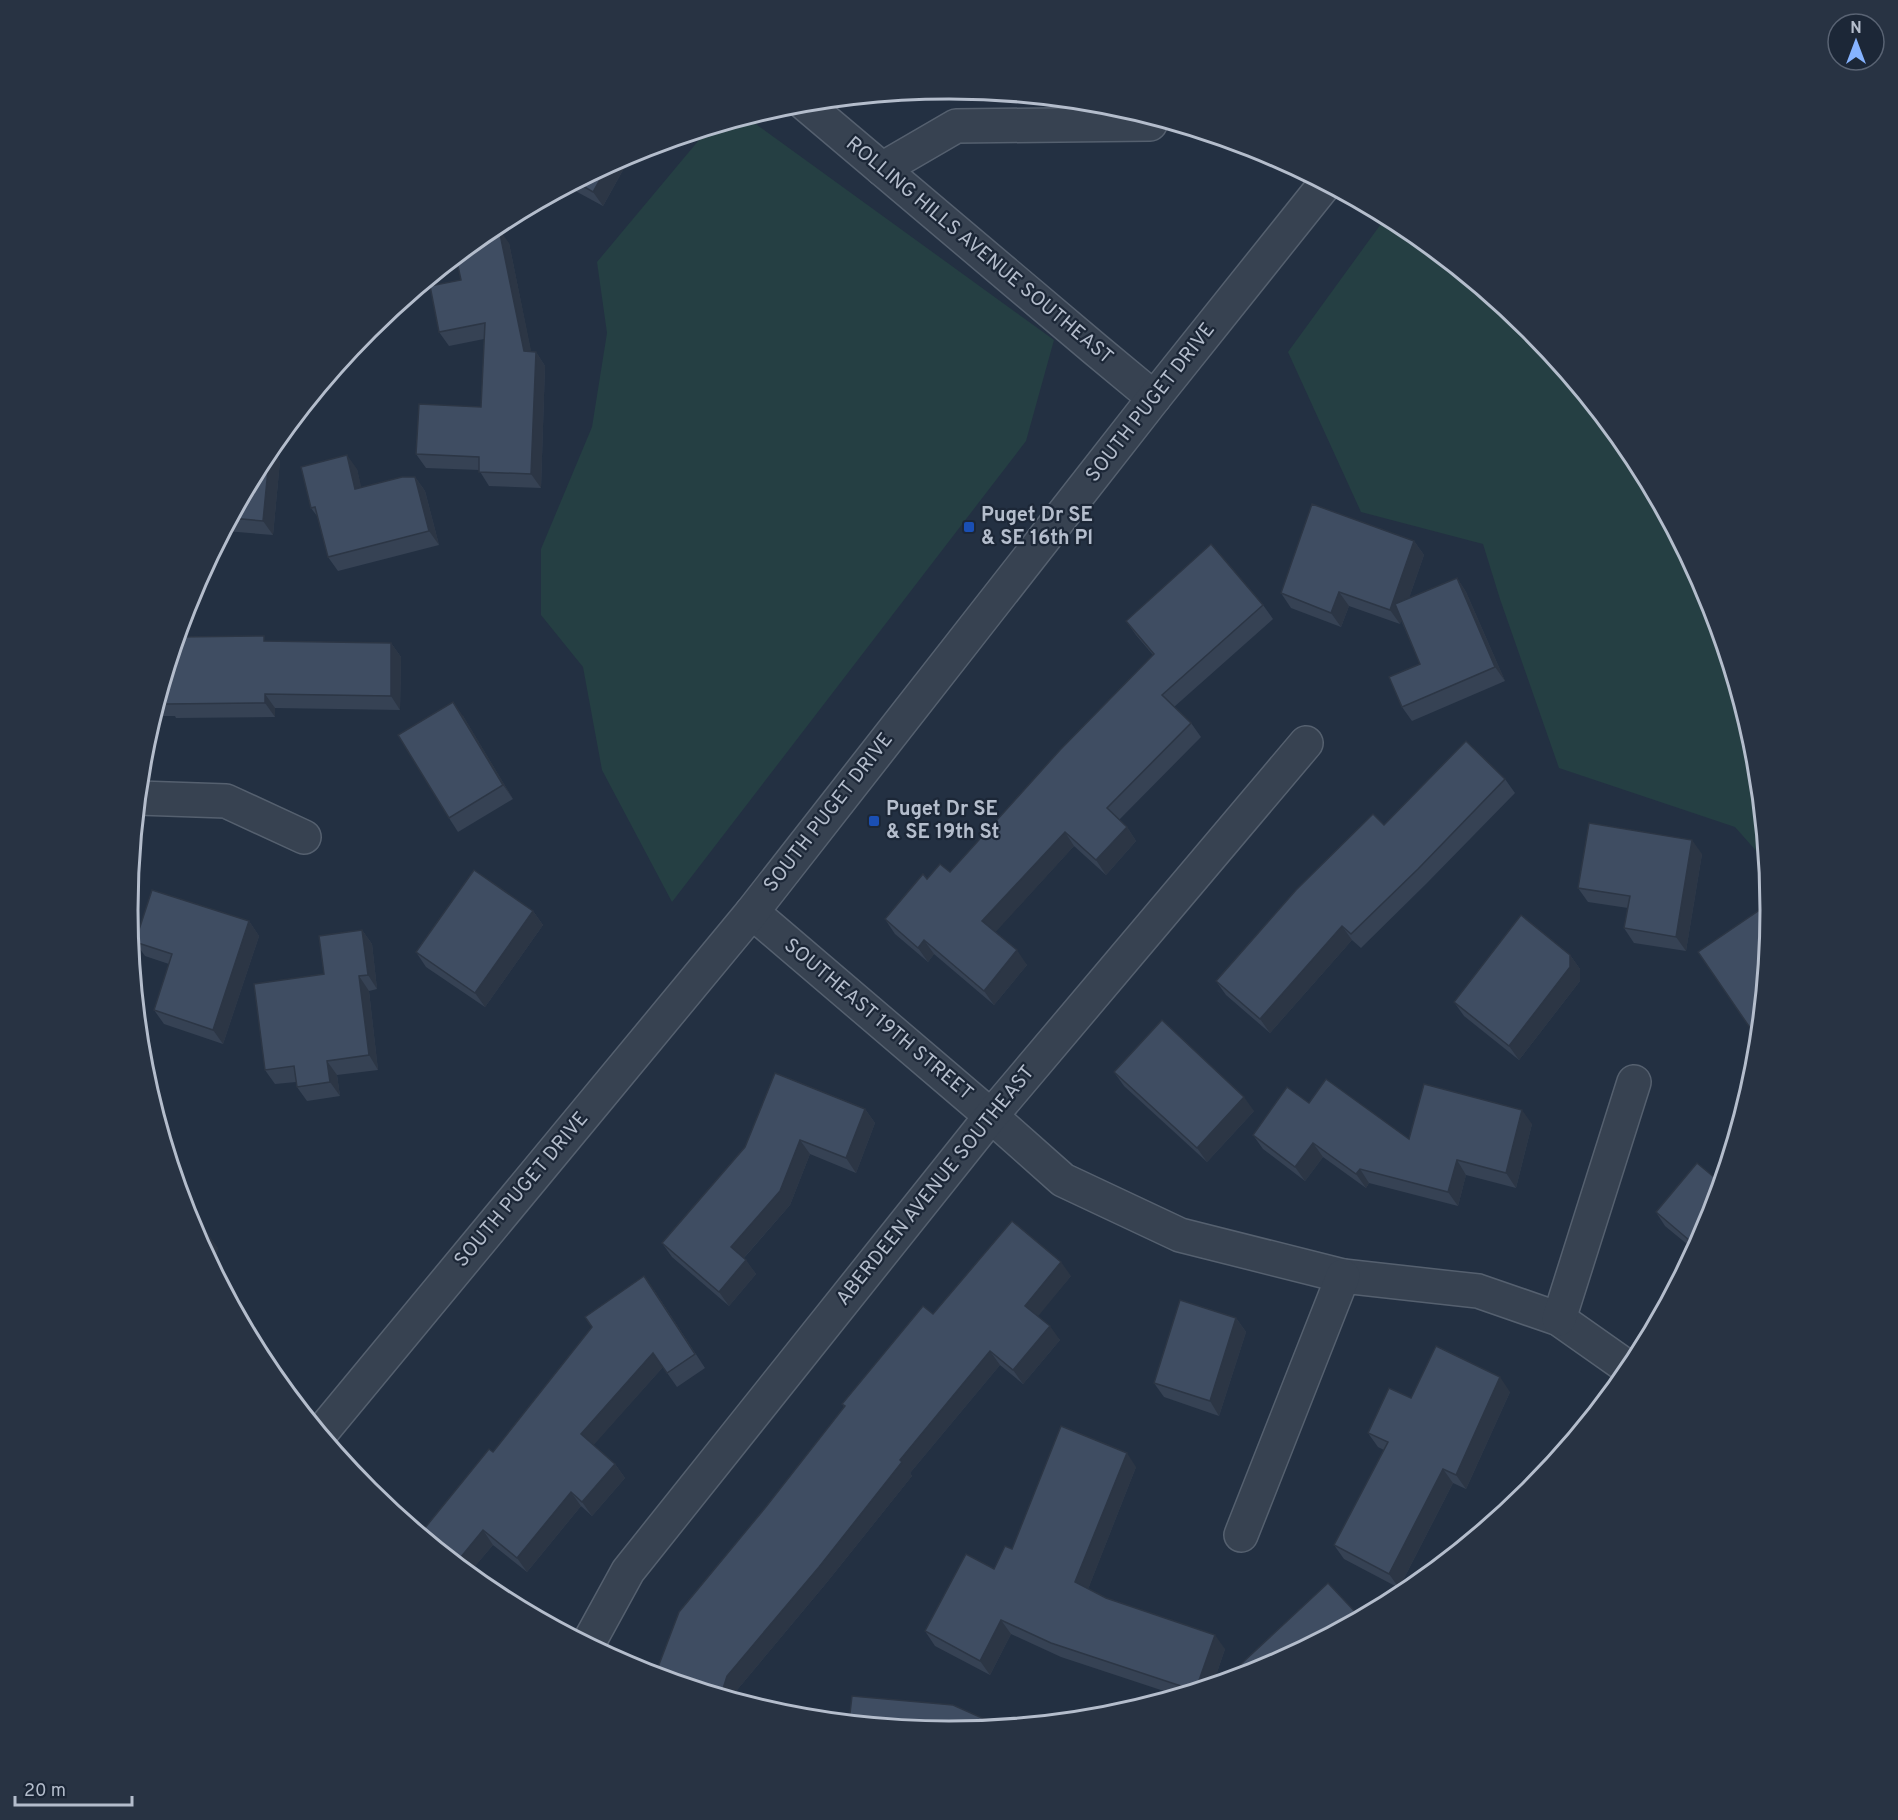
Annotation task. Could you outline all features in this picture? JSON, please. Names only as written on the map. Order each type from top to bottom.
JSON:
[{"type":"street","name":"ROLLING HILLS AVENUE SOUTHEAST","points":[[814,111],[1154,398]]},
{"type":"street","points":[[882,169],[956,126],[1146,124]]},
{"type":"street","name":"SOUTH PUGET DRIVE","points":[[325,1428],[752,912],[1154,398],[1320,190]]},
{"type":"street","name":"ABERDEEN AVENUE SOUTHEAST","points":[[591,1638],[628,1571],[991,1116],[1306,743]]},
{"type":"street","points":[[146,798],[226,801],[304,837]]},
{"type":"street","name":"SOUTHEAST 19TH STREET","points":[[752,912],[1063,1180],[1180,1235],[1343,1276],[1478,1291],[1559,1319],[1622,1363]]},
{"type":"street","points":[[1559,1319],[1634,1082]]},
{"type":"street","points":[[1240,1535],[1343,1276]]},
{"type":"green space","points":[[755,123],[1054,340],[1026,441],[672,902],[602,770],[583,667],[541,615],[541,549],[592,427],[607,333],[597,262],[700,138]]},
{"type":"green space","points":[[1381,224],[1443,267],[1484,300],[1559,375],[1623,459],[1676,551],[1698,600],[1717,649],[1732,700],[1753,804],[1758,852],[1735,827],[1559,768],[1483,544],[1361,512],[1288,352]]},
{"type":"building","points":[[601,178],[593,192],[584,186]]},
{"type":"building","points":[[500,235],[524,351],[536,352],[531,474],[479,472],[479,457],[416,454],[419,404],[481,407],[485,323],[439,332],[430,287],[461,280],[458,265]]},
{"type":"building","points":[[347,455],[355,489],[402,477],[415,477],[429,531],[328,557],[315,507],[311,508],[301,467]]},
{"type":"building","points":[[268,470],[263,521],[239,519]]},
{"type":"building","points":[[1312,504],[1414,541],[1390,610],[1339,592],[1331,613],[1281,593]]},
{"type":"building","points":[[1211,544],[1263,605],[1162,695],[1191,723],[1107,808],[1127,827],[1096,860],[1065,832],[982,921],[1017,950],[984,991],[924,940],[918,948],[885,919],[923,874],[927,879],[940,864],[950,872],[1060,750],[1154,654],[1126,621]]},
{"type":"building","points":[[1457,578],[1495,667],[1402,707],[1389,677],[1420,664],[1395,604]]},
{"type":"building","points":[[264,636],[264,641],[391,643],[391,696],[265,694],[265,703],[166,704],[186,637]]},
{"type":"building","points":[[453,702],[503,785],[449,818],[398,735]]},
{"type":"building","points":[[1466,741],[1505,779],[1351,934],[1342,926],[1260,1019],[1216,981],[1296,890],[1373,814],[1384,825]]},
{"type":"building","points":[[1589,823],[1692,840],[1676,937],[1624,928],[1630,896],[1578,888]]},
{"type":"building","points":[[474,870],[533,911],[475,993],[416,952]]},
{"type":"building","points":[[152,890],[249,921],[213,1030],[154,1010],[172,954],[139,943],[139,930]]},
{"type":"building","points":[[1760,910],[1758,963],[1751,1029],[1698,952]]},
{"type":"building","points":[[1521,915],[1570,955],[1570,967],[1509,1046],[1454,1002]]},
{"type":"building","points":[[362,930],[368,975],[359,976],[369,1055],[327,1061],[330,1082],[297,1087],[294,1066],[265,1070],[254,984],[324,974],[319,936]]},
{"type":"building","points":[[1162,1020],[1244,1097],[1197,1148],[1114,1072]]},
{"type":"building","points":[[775,1073],[865,1109],[846,1158],[800,1140],[780,1191],[731,1247],[746,1260],[719,1292],[662,1243],[745,1147]]},
{"type":"building","points":[[1326,1079],[1409,1139],[1424,1084],[1522,1110],[1506,1173],[1457,1160],[1448,1192],[1360,1169],[1356,1174],[1313,1143],[1295,1167],[1253,1135],[1287,1087],[1309,1103]]},
{"type":"building","points":[[1697,1163],[1714,1178],[1689,1240],[1656,1212]]},
{"type":"building","points":[[1012,1221],[1061,1262],[1025,1306],[1050,1326],[1013,1370],[990,1351],[900,1460],[902,1462],[819,1567],[727,1676],[723,1688],[658,1666],[679,1612],[765,1508],[845,1406],[842,1404],[923,1306],[933,1314]]},
{"type":"building","points":[[644,1276],[695,1354],[667,1373],[653,1353],[581,1434],[615,1464],[582,1502],[571,1492],[517,1558],[483,1530],[461,1557],[425,1528],[489,1449],[493,1452],[592,1327],[585,1317]]},
{"type":"building","points":[[1180,1300],[1236,1318],[1210,1401],[1154,1383]]},
{"type":"building","points":[[1436,1346],[1500,1377],[1456,1475],[1443,1469],[1389,1574],[1334,1545],[1388,1442],[1368,1433],[1389,1388],[1411,1398]]},
{"type":"building","points":[[1061,1426],[1127,1453],[1075,1582],[1106,1598],[1215,1635],[1199,1681],[1182,1686],[1051,1643],[1001,1620],[980,1661],[925,1631],[966,1554],[994,1569],[1005,1546],[1012,1549]]},
{"type":"building","points":[[1328,1583],[1355,1611],[1308,1637],[1259,1659],[1241,1664]]},
{"type":"building","points":[[852,1696],[953,1705],[986,1720],[949,1721],[850,1715]]},
{"type":"place","name":"Puget Dr SE & SE 16th Pl","points":[[969,527]]},
{"type":"place","name":"Puget Dr SE & SE 19th St","points":[[874,821]]}]
